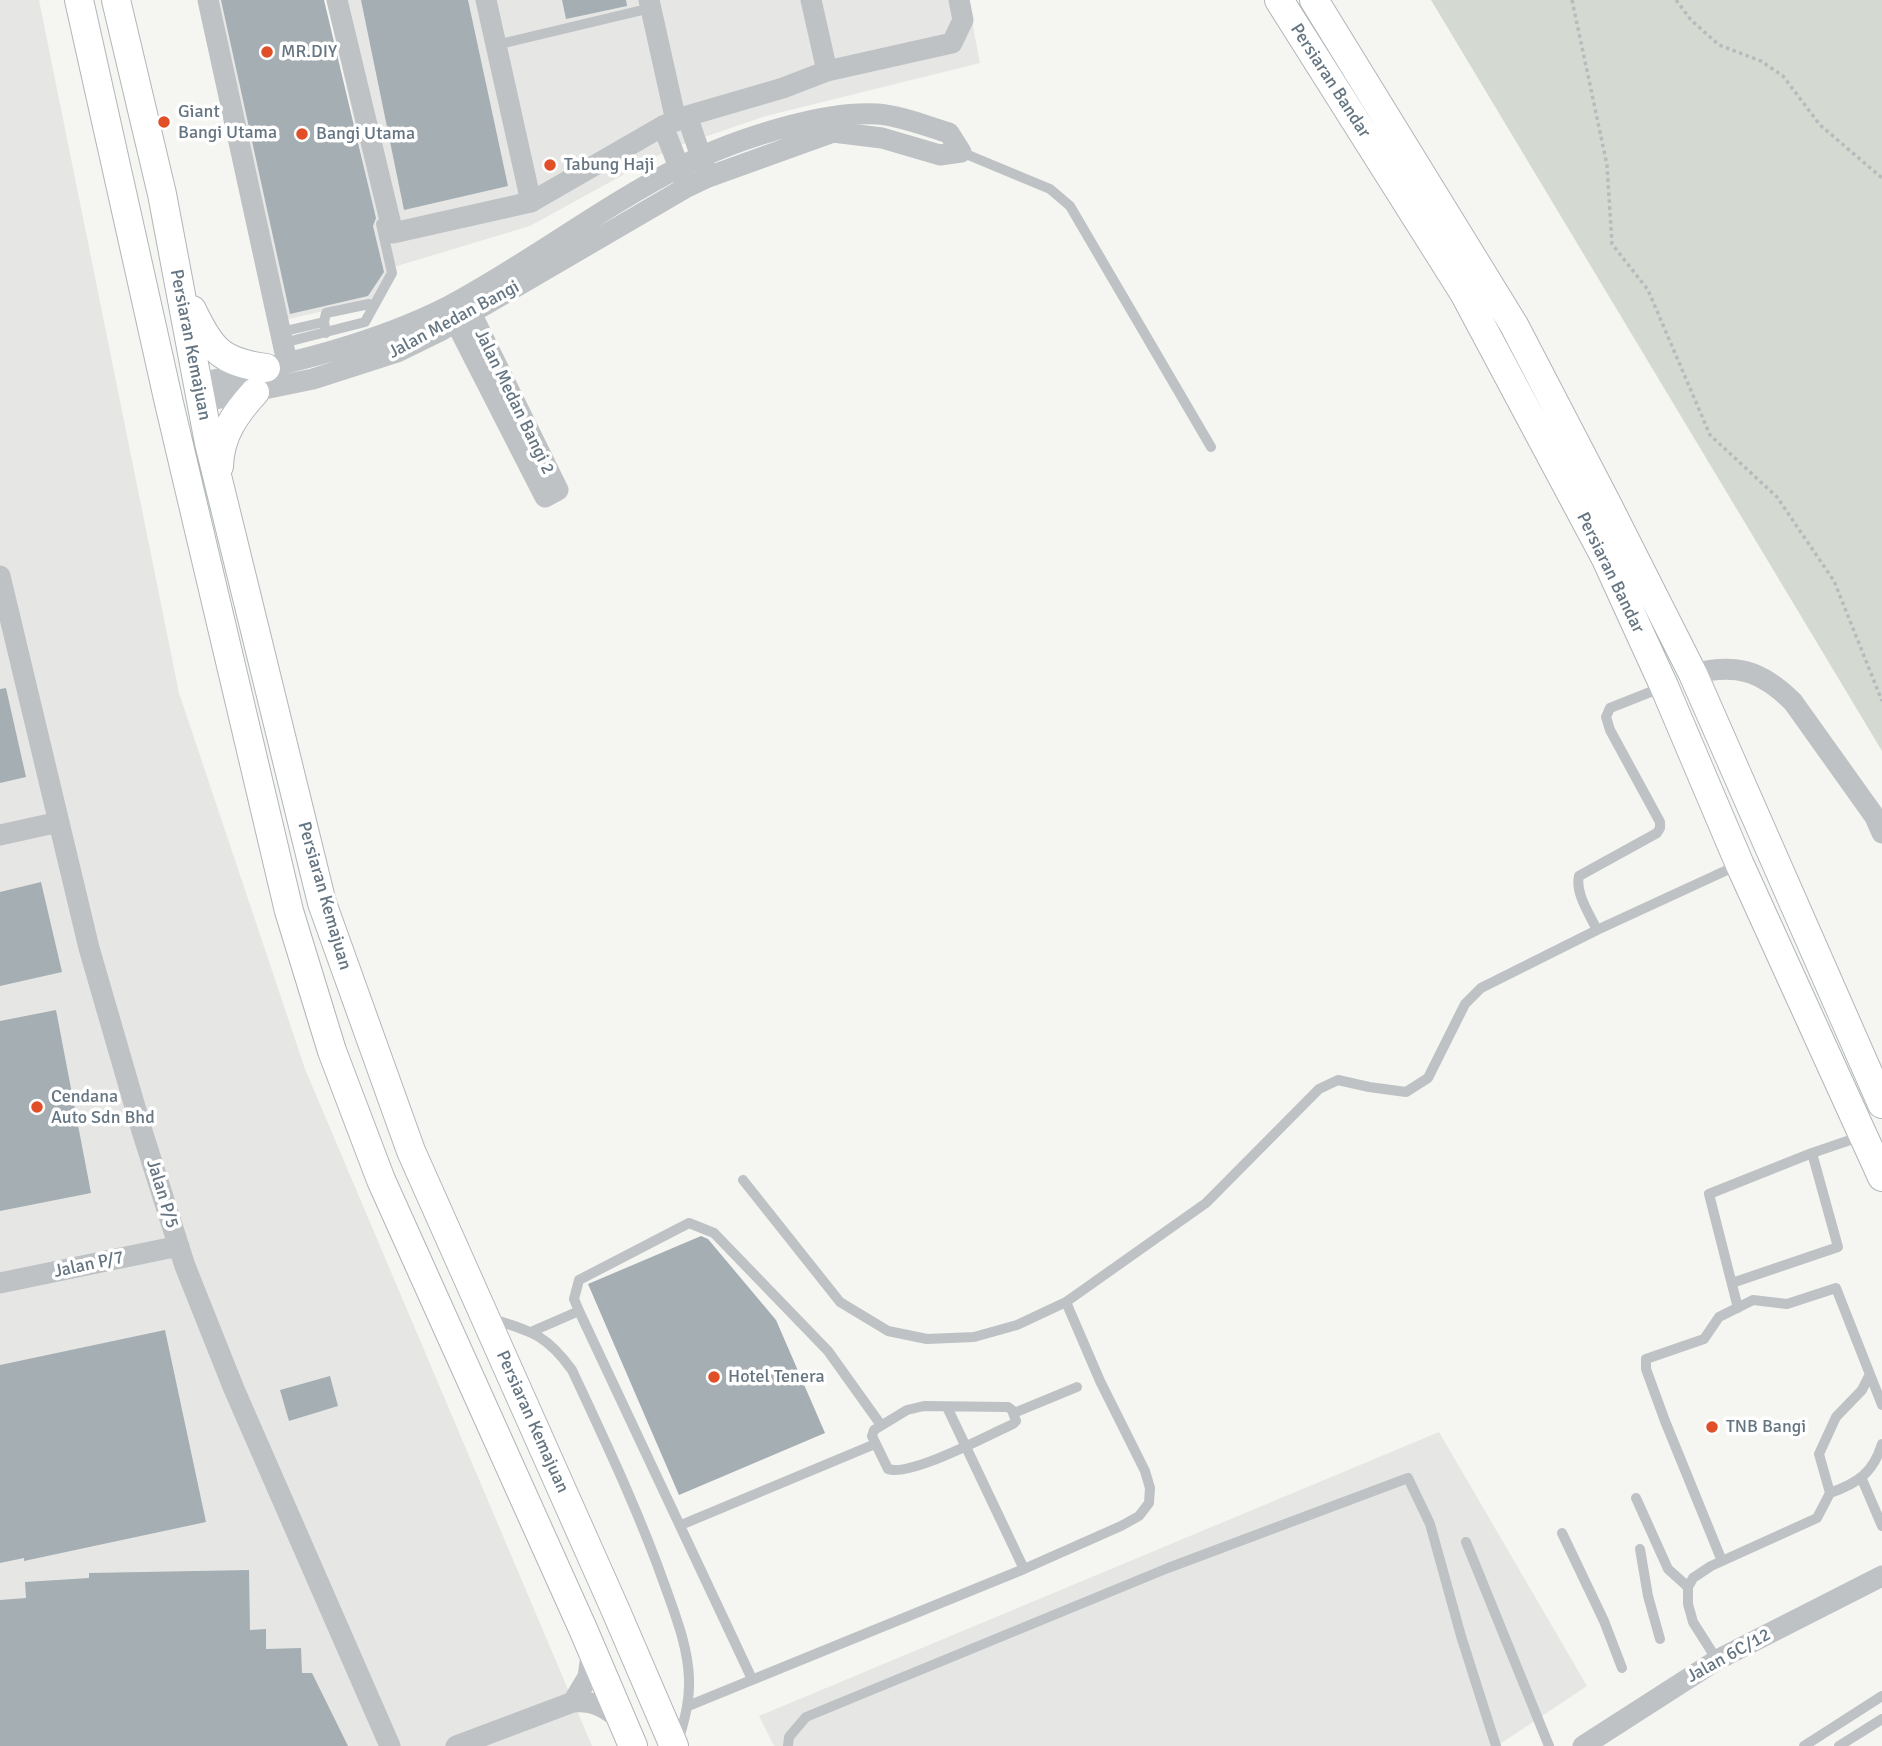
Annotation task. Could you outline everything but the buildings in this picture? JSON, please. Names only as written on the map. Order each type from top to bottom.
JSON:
[{"type":"main road","name":"Persiaran Kemajuan","points":[[79,0],[289,911],[332,1052],[382,1180],[592,1648],[627,1734]]},
{"type":"main road","name":"Persiaran Kemajuan","points":[[116,0],[162,194],[195,393],[322,903],[411,1152],[675,1746]]},
{"type":"main road","name":"Persiaran Bandar","points":[[1279,0],[1464,293],[1606,559],[1664,686],[1740,865],[1882,1177]]},
{"type":"main road","name":"Persiaran Bandar","points":[[1314,0],[1514,325],[1606,502],[1693,674],[1882,1104]]},
{"type":"main road","points":[[137,257],[156,283],[173,363],[195,393],[186,416],[213,546],[214,594]]},
{"type":"main road","points":[[178,279],[204,334],[214,348],[228,359],[274,359]]},
{"type":"main road","points":[[219,485],[219,454],[229,423],[274,359]]},
{"type":"street","points":[[208,0],[274,359]]},
{"type":"street","points":[[337,0],[393,233],[531,202],[675,121],[783,88],[827,71],[952,43],[963,20],[959,0]]},
{"type":"street","points":[[486,0],[531,202]]},
{"type":"street","points":[[811,0],[827,71]]},
{"type":"street","points":[[650,4],[675,121],[683,177]]},
{"type":"street","points":[[675,121],[705,167]]},
{"type":"street","name":"Jalan Medan Bangi","points":[[274,359],[353,368],[397,352],[459,310],[683,177],[705,167],[833,132],[882,138],[940,155],[961,152]]},
{"type":"street","name":"Jalan Medan Bangi","points":[[195,393],[323,336],[392,331],[459,310]]},
{"type":"street","name":"Jalan Medan Bangi 2","points":[[459,310],[558,490],[544,497],[459,310]]},
{"type":"street","name":"Jalan P/5","points":[[0,576],[89,947],[179,1247],[234,1389],[390,1746]]},
{"type":"street","points":[[1693,674],[1716,668],[1733,668],[1766,679],[1780,689],[1793,702],[1875,817],[1882,833]]},
{"type":"street","points":[[0,835],[59,822]]},
{"type":"street","name":"Jalan P/7","points":[[0,1283],[179,1247]]},
{"type":"street","name":"Jalan 6C/12","points":[[1583,1746],[1717,1660],[1882,1576]]},
{"type":"street","points":[[573,1702],[588,1677],[592,1648]]},
{"type":"street","points":[[458,1745],[573,1702],[593,1702],[602,1706],[627,1734]]},
{"type":"lane","points":[[274,359],[323,336],[365,322],[392,274],[329,0]]},
{"type":"lane","points":[[496,46],[650,4]]},
{"type":"lane","points":[[961,152],[1050,189],[1070,206],[1210,447]]},
{"type":"lane","points":[[323,336],[326,313],[369,304],[373,306]]},
{"type":"lane","points":[[1597,930],[1579,892],[1579,876],[1657,833],[1660,828],[1660,821],[1610,730],[1606,717],[1610,708],[1664,686]]},
{"type":"lane","points":[[743,1180],[840,1302],[888,1331],[927,1339],[974,1337],[1017,1325],[1066,1302],[1206,1203],[1319,1088],[1338,1080],[1406,1092],[1428,1078],[1465,1004],[1481,988],[1597,930],[1740,865]]},
{"type":"lane","points":[[1738,1308],[1709,1194],[1863,1136]]},
{"type":"lane","points":[[1732,1283],[1838,1247],[1812,1153]]},
{"type":"lane","points":[[752,1679],[579,1311],[574,1299],[579,1280],[689,1223],[714,1233],[828,1351],[881,1424]]},
{"type":"lane","points":[[1722,1561],[1665,1421],[1646,1369],[1646,1359],[1704,1339],[1719,1317],[1753,1300],[1787,1304],[1836,1289],[1882,1405]]},
{"type":"lane","points":[[688,1706],[1024,1569],[1139,1516],[1149,1503],[1150,1488],[1145,1471],[1100,1381],[1066,1302]]},
{"type":"lane","points":[[533,1331],[579,1311]]},
{"type":"lane","points":[[486,1318],[533,1331],[561,1355],[572,1370],[649,1541],[683,1638],[689,1682],[688,1706],[675,1746]]},
{"type":"lane","points":[[1830,1493],[1819,1454],[1836,1417],[1862,1390],[1869,1376]]},
{"type":"lane","points":[[1014,1413],[1077,1387]]},
{"type":"lane","points":[[924,1406],[1002,1407],[1012,1409],[1016,1420],[1013,1424],[965,1447],[895,1472],[888,1469],[872,1436],[881,1424],[907,1410],[924,1406]]},
{"type":"lane","points":[[947,1408],[1024,1569]]},
{"type":"lane","points":[[681,1525],[875,1444]]},
{"type":"lane","points":[[1717,1660],[1693,1622],[1688,1604],[1688,1587],[1693,1577],[1816,1518],[1830,1493],[1848,1486],[1872,1469],[1879,1461],[1882,1444]]},
{"type":"lane","points":[[1861,1477],[1882,1525]]},
{"type":"lane","points":[[788,1746],[789,1737],[806,1717],[1168,1568],[1408,1478],[1430,1524],[1461,1636],[1496,1746]]},
{"type":"lane","points":[[1636,1499],[1668,1569],[1688,1587]]},
{"type":"lane","points":[[1562,1534],[1604,1621],[1622,1668]]},
{"type":"lane","points":[[1466,1542],[1549,1746]]},
{"type":"lane","points":[[1640,1549],[1648,1596],[1660,1639]]},
{"type":"lane","points":[[1804,1746],[1882,1696]]},
{"type":"lane","points":[[1839,1746],[1882,1718]]},
{"type":"path","points":[[1572,0],[1607,164],[1612,244],[1648,290],[1710,435],[1777,497],[1834,581],[1882,701]]},
{"type":"path","points":[[1676,0],[1691,20],[1719,46],[1761,61],[1783,76],[1820,125],[1882,178]]},
{"type":"shaded area","points":[[0,0],[39,0],[179,693],[305,1069],[592,1746],[0,1746]]},
{"type":"shaded area","points":[[217,0],[323,0],[374,211],[327,0],[968,0],[980,63],[766,116],[672,148],[530,226],[387,269],[388,274],[372,300],[284,320]]},
{"type":"shaded area","points":[[1431,0],[1882,0],[1882,751]]},
{"type":"shaded area","points":[[1439,1432],[1587,1686],[1497,1746],[774,1746],[759,1716]]},
{"type":"place","name":"MR.DIY","points":[[267,52]]},
{"type":"place","name":"Giant Bangi Utama","points":[[164,122]]},
{"type":"place","name":"Bangi Utama","points":[[302,134]]},
{"type":"place","name":"Tabung Haji","points":[[550,165]]},
{"type":"place","name":"Cendana Auto Sdn Bhd","points":[[37,1107]]},
{"type":"place","name":"Hotel Tenera","points":[[714,1377]]},
{"type":"place","name":"TNB Bangi","points":[[1712,1427]]}]
